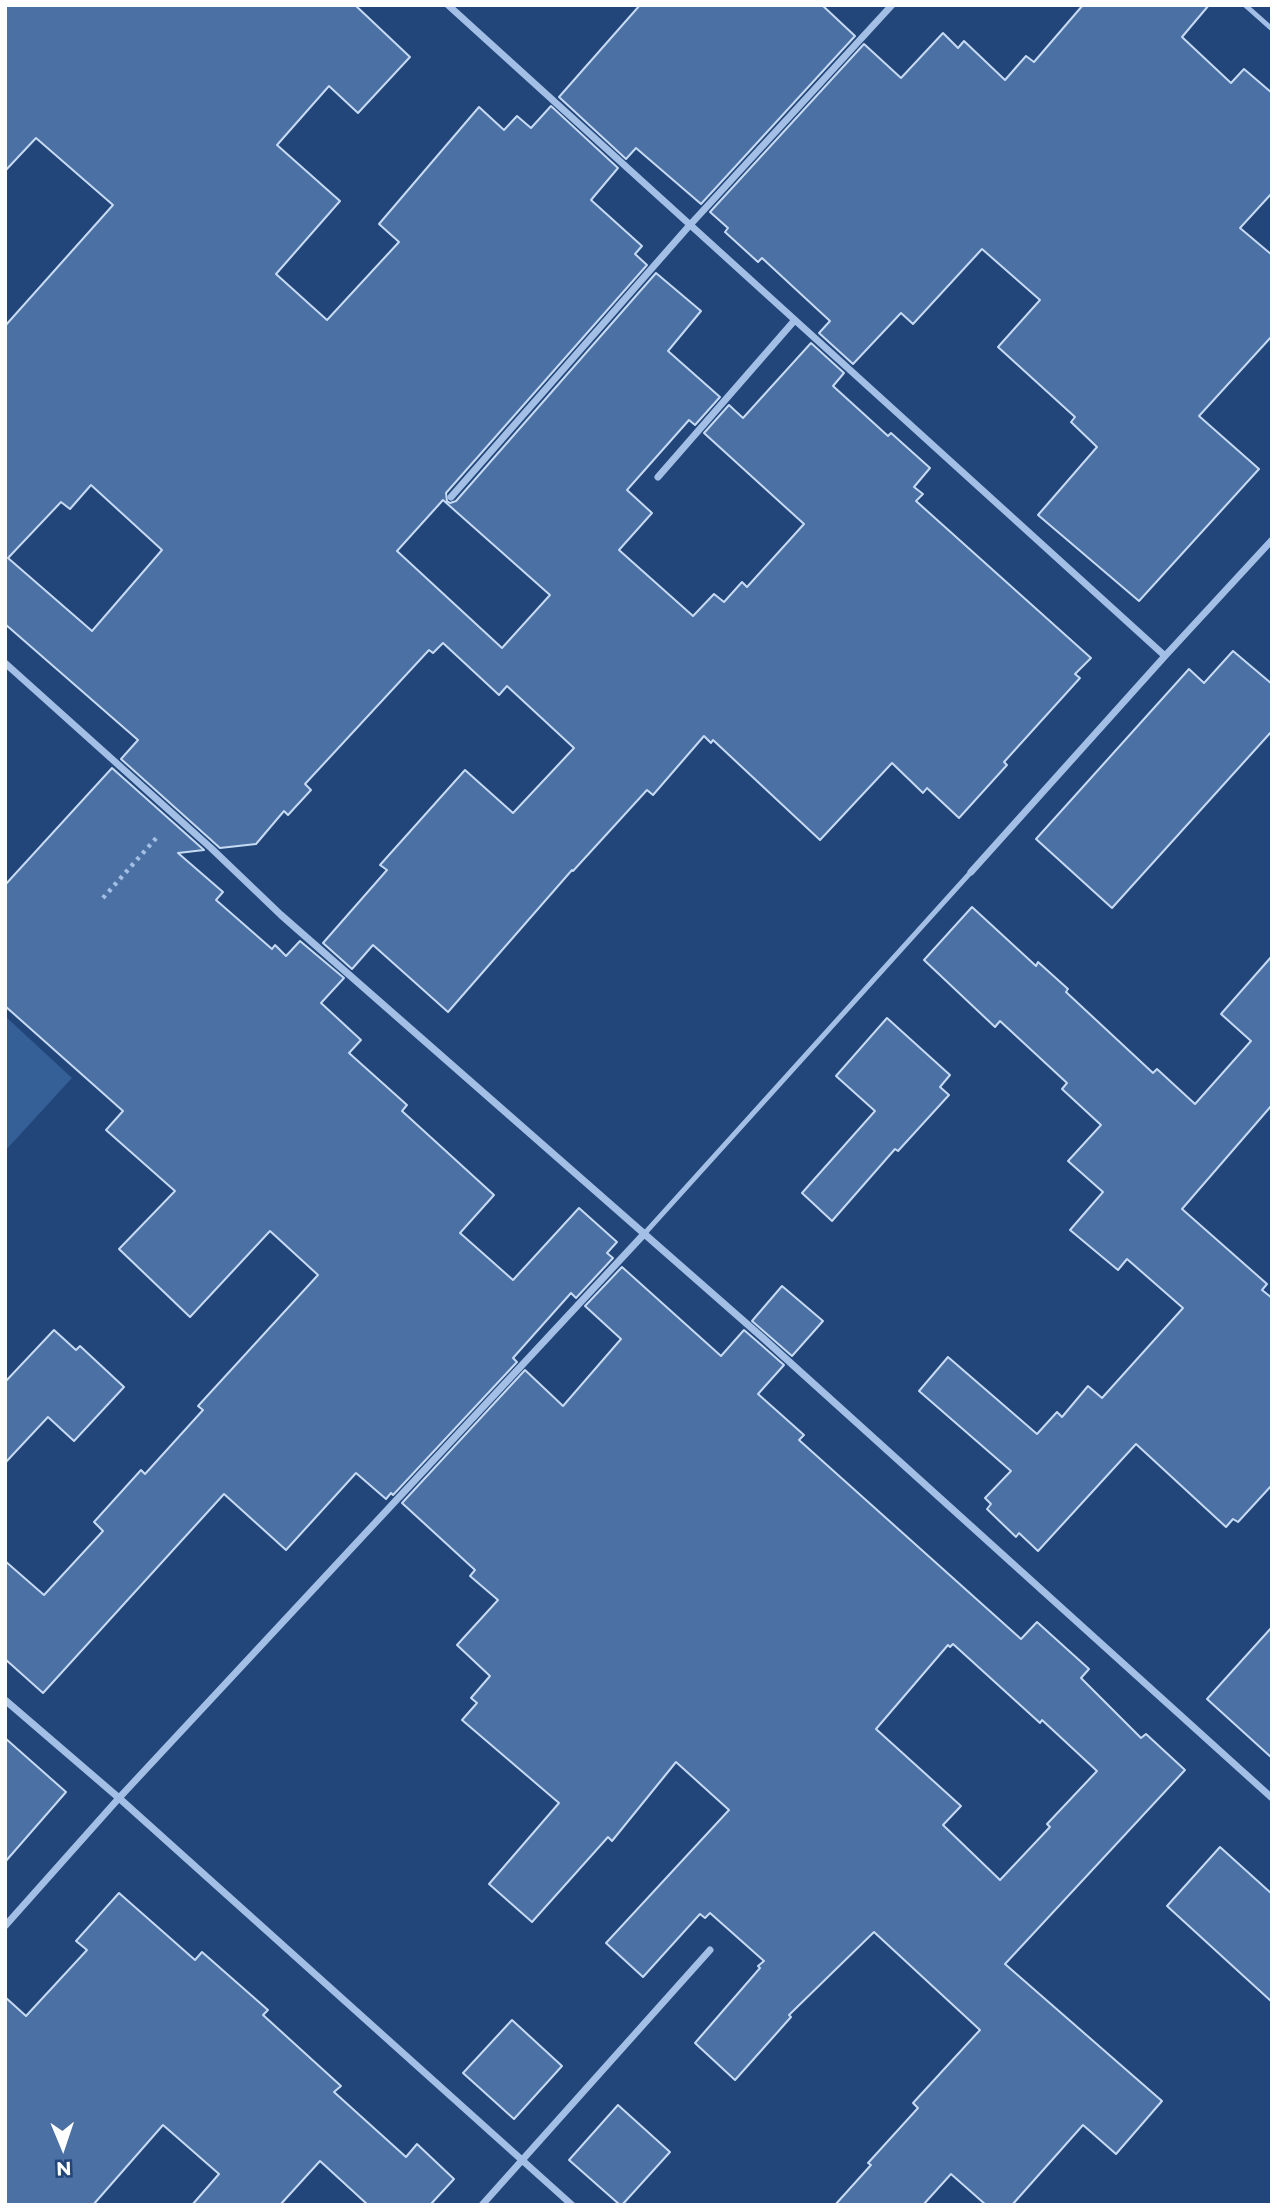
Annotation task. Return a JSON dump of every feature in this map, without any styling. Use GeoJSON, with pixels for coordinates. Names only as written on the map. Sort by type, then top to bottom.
{"type":"FeatureCollection","features":[{"type":"Feature","properties":{"kind":"street"},"geometry":{"type":"LineString","coordinates":[[448,5],[1165,656]]}},
{"type":"Feature","properties":{"kind":"street"},"geometry":{"type":"LineString","coordinates":[[451,497],[689,226],[892,5]]}},
{"type":"Feature","properties":{"kind":"street"},"geometry":{"type":"LineString","coordinates":[[658,477],[794,321]]}},
{"type":"Feature","properties":{"kind":"street"},"geometry":{"type":"LineString","coordinates":[[971,872],[1271,542]]}},
{"type":"Feature","properties":{"kind":"street"},"geometry":{"type":"LineString","coordinates":[[5,663],[211,848],[281,915],[645,1233],[1272,1798]]}},
{"type":"Feature","properties":{"kind":"street"},"geometry":{"type":"LineString","coordinates":[[5,1926],[119,1798],[645,1233]]}},
{"type":"Feature","properties":{"kind":"street"},"geometry":{"type":"LineString","coordinates":[[5,1700],[119,1798],[572,2205]]}},
{"type":"Feature","properties":{"kind":"street"},"geometry":{"type":"LineString","coordinates":[[482,2205],[710,1950]]}},
{"type":"Feature","properties":{"kind":"lane"},"geometry":{"type":"LineString","coordinates":[[1245,5],[1272,29]]}},
{"type":"Feature","properties":{"kind":"lane"},"geometry":{"type":"LineString","coordinates":[[645,1233],[971,872]]}},
{"type":"Feature","properties":{"kind":"path"},"geometry":{"type":"LineString","coordinates":[[103,898],[175,817]]}},
{"type":"Feature","properties":{"kind":"shaded area"},"geometry":{"type":"Polygon","coordinates":[[[5,1016],[72,1078],[5,1151],[5,1016]]]}},
{"type":"Feature","properties":{"kind":"building"},"geometry":{"type":"Polygon","coordinates":[[[5,5],[355,5],[410,57],[358,113],[329,86],[277,145],[340,201],[276,274],[327,320],[399,242],[379,224],[479,107],[504,130],[517,116],[531,128],[551,106],[618,168],[591,200],[642,246],[635,254],[647,265],[446,493],[447,501],[456,501],[656,273],[701,311],[668,351],[720,397],[695,425],[689,420],[627,490],[652,513],[619,550],[693,616],[714,594],[724,602],[742,582],[747,587],[804,524],[704,433],[729,405],[743,418],[811,343],[844,373],[833,386],[888,436],[891,433],[930,468],[914,487],[923,494],[916,501],[1091,658],[1075,674],[1080,678],[1004,762],[1007,765],[959,818],[927,788],[923,793],[892,763],[820,840],[713,740],[711,743],[704,736],[653,795],[647,790],[572,870],[448,1012],[373,945],[352,969],[323,943],[387,870],[380,865],[465,770],[513,813],[574,748],[507,686],[499,695],[443,643],[433,653],[429,650],[305,784],[311,790],[288,815],[284,811],[256,844],[220,848],[121,759],[138,740],[5,624],[5,326],[113,205],[36,138],[5,171],[5,5]],[[91,485],[70,509],[61,502],[8,558],[92,631],[162,550],[91,485]],[[443,500],[397,551],[502,648],[550,595],[443,500]]]}},
{"type":"Feature","properties":{"kind":"building"},"geometry":{"type":"Polygon","coordinates":[[[640,5],[822,5],[855,36],[701,204],[636,148],[626,159],[559,97],[640,5]]]}},
{"type":"Feature","properties":{"kind":"building"},"geometry":{"type":"Polygon","coordinates":[[[1083,5],[1209,5],[1182,37],[1231,83],[1244,69],[1272,93],[1272,193],[1240,228],[1272,255],[1272,336],[1199,416],[1259,469],[1139,601],[1038,515],[1097,447],[1071,422],[1075,417],[998,347],[1040,300],[982,249],[913,324],[901,313],[853,364],[819,333],[830,321],[762,258],[758,262],[725,232],[728,228],[710,212],[864,44],[901,78],[943,33],[958,48],[964,41],[1005,80],[1026,56],[1034,62],[1083,5]]]}},
{"type":"Feature","properties":{"kind":"building"},"geometry":{"type":"Polygon","coordinates":[[[1233,651],[1272,684],[1272,731],[1112,908],[1036,839],[1189,669],[1204,683],[1233,651]]]}},
{"type":"Feature","properties":{"kind":"building"},"geometry":{"type":"Polygon","coordinates":[[[112,768],[204,850],[178,853],[223,892],[216,900],[272,949],[275,945],[286,956],[300,941],[344,978],[321,1003],[361,1040],[349,1053],[407,1105],[402,1111],[494,1195],[460,1233],[513,1280],[579,1208],[617,1242],[607,1253],[613,1258],[576,1298],[571,1293],[513,1358],[517,1362],[393,1495],[391,1493],[386,1499],[356,1473],[286,1550],[224,1494],[43,1693],[5,1659],[5,1561],[44,1595],[103,1531],[94,1522],[141,1470],[145,1474],[203,1410],[198,1406],[318,1275],[270,1231],[190,1317],[119,1249],[175,1191],[106,1130],[123,1111],[5,1006],[5,885],[112,768]]]}},
{"type":"Feature","properties":{"kind":"building"},"geometry":{"type":"Polygon","coordinates":[[[972,907],[1036,966],[1038,962],[1068,989],[1066,992],[1153,1073],[1157,1069],[1195,1104],[1251,1041],[1221,1014],[1272,956],[1272,1105],[1182,1209],[1267,1284],[1262,1290],[1272,1298],[1272,1485],[1238,1522],[1233,1519],[1226,1527],[1136,1444],[1038,1551],[1019,1533],[1016,1537],[987,1509],[991,1504],[985,1498],[1011,1471],[919,1391],[948,1357],[1037,1434],[1057,1412],[1062,1417],[1088,1386],[1102,1398],[1183,1308],[1127,1259],[1118,1270],[1070,1230],[1103,1192],[1068,1161],[1101,1125],[1062,1089],[1067,1083],[1000,1021],[995,1027],[924,960],[972,907]]]}},
{"type":"Feature","properties":{"kind":"building"},"geometry":{"type":"Polygon","coordinates":[[[887,1018],[950,1075],[940,1087],[949,1095],[898,1151],[895,1149],[832,1221],[802,1193],[875,1111],[836,1076],[887,1018]]]}},
{"type":"Feature","properties":{"kind":"building"},"geometry":{"type":"Polygon","coordinates":[[[622,1267],[721,1356],[744,1330],[784,1365],[758,1394],[804,1435],[799,1440],[1021,1639],[1037,1622],[1089,1669],[1081,1678],[1141,1738],[1146,1734],[1185,1770],[1005,1964],[1162,2101],[1116,2154],[1083,2125],[1012,2205],[986,2205],[951,2174],[923,2205],[835,2205],[871,2165],[868,2163],[918,2108],[913,2103],[980,2030],[874,1932],[789,2015],[791,2017],[735,2080],[695,2043],[764,1961],[710,1913],[705,1918],[700,1914],[643,1977],[606,1943],[729,1810],[676,1762],[612,1841],[608,1837],[532,1922],[489,1884],[559,1803],[462,1720],[477,1703],[471,1698],[490,1676],[457,1645],[498,1600],[470,1576],[475,1570],[402,1503],[525,1370],[563,1406],[621,1339],[585,1306],[622,1267]],[[953,1644],[950,1647],[948,1645],[876,1729],[961,1806],[943,1825],[1000,1880],[1050,1827],[1047,1824],[1097,1771],[1042,1720],[1040,1723],[953,1644]]]}},
{"type":"Feature","properties":{"kind":"building"},"geometry":{"type":"Polygon","coordinates":[[[782,1286],[823,1321],[792,1356],[752,1321],[782,1286]]]}},
{"type":"Feature","properties":{"kind":"building"},"geometry":{"type":"Polygon","coordinates":[[[54,1330],[76,1350],[80,1346],[124,1387],[74,1441],[48,1417],[5,1463],[5,1382],[54,1330]]]}},
{"type":"Feature","properties":{"kind":"building"},"geometry":{"type":"Polygon","coordinates":[[[1272,1627],[1272,1758],[1207,1699],[1272,1627]]]}},
{"type":"Feature","properties":{"kind":"building"},"geometry":{"type":"Polygon","coordinates":[[[5,1738],[66,1792],[5,1862],[5,1738]]]}},
{"type":"Feature","properties":{"kind":"building"},"geometry":{"type":"Polygon","coordinates":[[[1220,1847],[1272,1894],[1272,2002],[1167,1906],[1220,1847]]]}},
{"type":"Feature","properties":{"kind":"building"},"geometry":{"type":"Polygon","coordinates":[[[119,1893],[195,1960],[202,1952],[268,2010],[263,2015],[341,2086],[334,2092],[406,2157],[417,2144],[454,2179],[430,2205],[368,2205],[320,2161],[280,2205],[192,2205],[219,2174],[163,2125],[93,2205],[5,2205],[5,1997],[26,2016],[87,1950],[76,1941],[119,1893]]]}},
{"type":"Feature","properties":{"kind":"building"},"geometry":{"type":"Polygon","coordinates":[[[512,2020],[562,2066],[514,2119],[463,2073],[512,2020]]]}},
{"type":"Feature","properties":{"kind":"building"},"geometry":{"type":"Polygon","coordinates":[[[618,2105],[670,2152],[622,2205],[569,2160],[618,2105]]]}}]}
